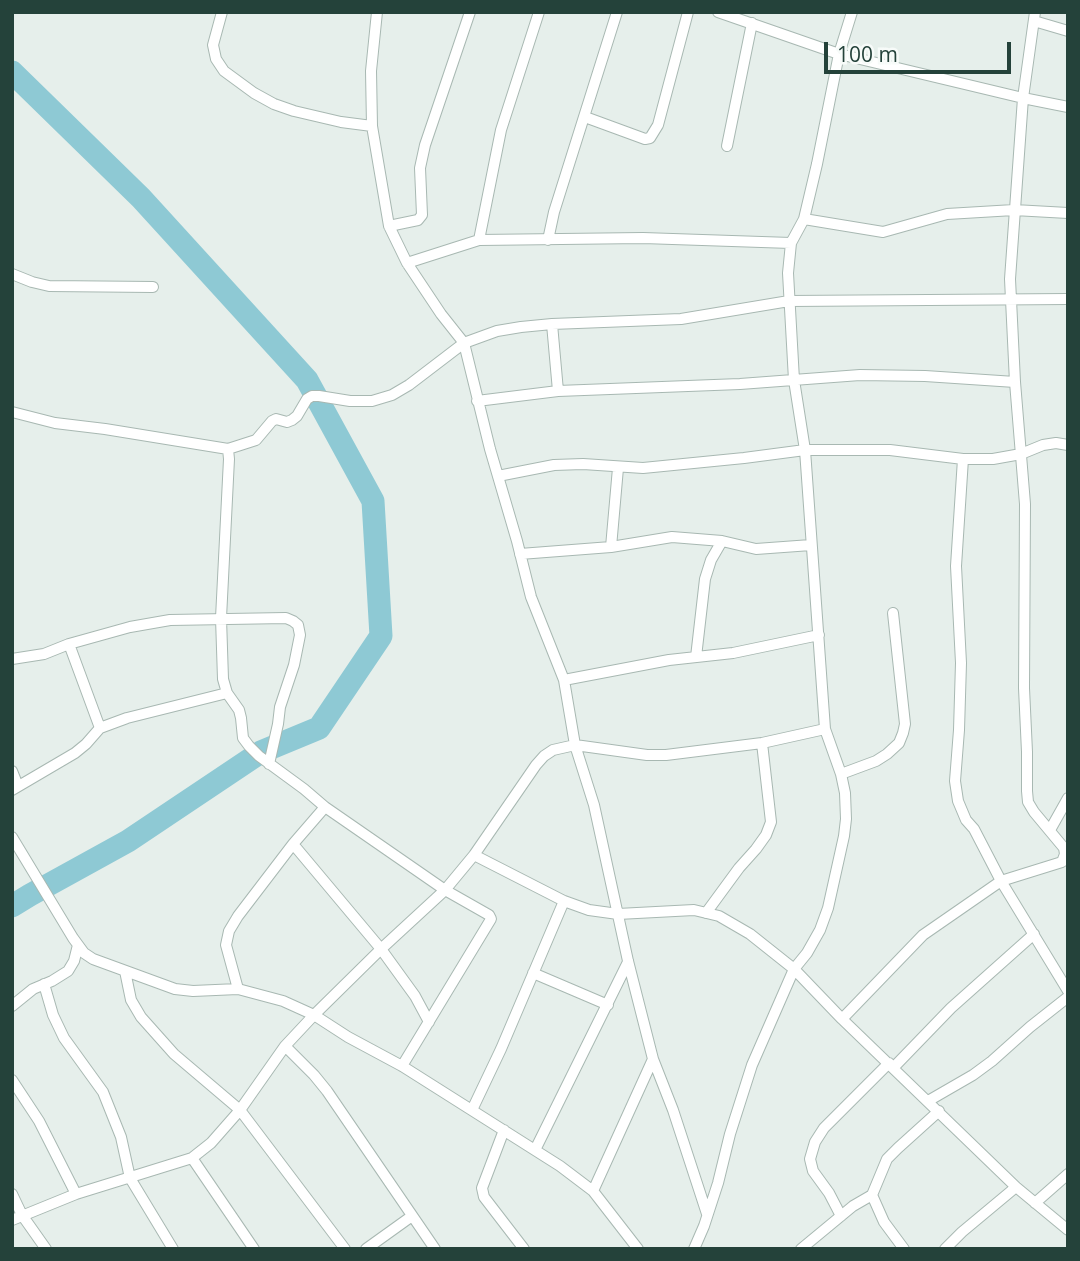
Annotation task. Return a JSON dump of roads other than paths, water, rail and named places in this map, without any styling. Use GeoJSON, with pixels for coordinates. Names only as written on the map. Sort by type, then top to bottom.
{"type":"FeatureCollection","features":[{"type":"Feature","properties":{"kind":"street"},"geometry":{"type":"LineString","coordinates":[[222,12],[213,45],[216,59],[224,71],[274,104],[341,122],[372,125]]}},
{"type":"Feature","properties":{"kind":"street"},"geometry":{"type":"LineString","coordinates":[[377,12],[371,71],[372,125],[389,226],[407,263],[464,343],[477,401],[531,597],[564,680],[575,745],[594,805],[628,961],[653,1059],[708,1215]]}},
{"type":"Feature","properties":{"kind":"street"},"geometry":{"type":"LineString","coordinates":[[389,226],[418,220],[422,215],[421,168],[425,145],[470,12]]}},
{"type":"Feature","properties":{"kind":"street"},"geometry":{"type":"LineString","coordinates":[[479,240],[501,130],[538,12]]}},
{"type":"Feature","properties":{"kind":"street"},"geometry":{"type":"LineString","coordinates":[[548,240],[554,212],[617,12]]}},
{"type":"Feature","properties":{"kind":"street"},"geometry":{"type":"LineString","coordinates":[[585,117],[645,139],[650,138],[657,125],[688,12]]}},
{"type":"Feature","properties":{"kind":"street"},"geometry":{"type":"LineString","coordinates":[[694,1249],[708,1215],[752,1065],[794,969],[820,930],[828,908],[844,836],[845,793],[825,729],[805,450],[794,380],[788,273],[791,243],[804,219],[839,54],[852,12]]}},
{"type":"Feature","properties":{"kind":"street"},"geometry":{"type":"LineString","coordinates":[[722,13],[839,54],[1068,107]]}},
{"type":"Feature","properties":{"kind":"street"},"geometry":{"type":"LineString","coordinates":[[842,1019],[923,935],[1001,881],[1062,862],[1065,854],[1064,848],[1028,802],[1024,688],[1025,504],[1014,382],[1010,279],[1023,98],[1035,16],[1068,31]]}},
{"type":"Feature","properties":{"kind":"street"},"geometry":{"type":"LineString","coordinates":[[727,146],[752,23]]}},
{"type":"Feature","properties":{"kind":"street"},"geometry":{"type":"LineString","coordinates":[[804,219],[883,232],[947,214],[1014,210],[1068,213]]}},
{"type":"Feature","properties":{"kind":"street"},"geometry":{"type":"LineString","coordinates":[[407,263],[479,240],[643,238],[791,243]]}},
{"type":"Feature","properties":{"kind":"street"},"geometry":{"type":"LineString","coordinates":[[12,274],[49,286],[152,287]]}},
{"type":"Feature","properties":{"kind":"street"},"geometry":{"type":"LineString","coordinates":[[12,412],[55,423],[228,449],[256,440],[276,419],[287,422],[292,420],[312,396],[372,401],[392,395],[464,343],[497,331],[552,324],[681,319],[789,301],[1068,299]]}},
{"type":"Feature","properties":{"kind":"street"},"geometry":{"type":"LineString","coordinates":[[552,324],[558,391]]}},
{"type":"Feature","properties":{"kind":"street"},"geometry":{"type":"LineString","coordinates":[[477,401],[558,391],[860,375],[1014,382]]}},
{"type":"Feature","properties":{"kind":"street"},"geometry":{"type":"LineString","coordinates":[[498,476],[554,465],[643,468],[805,450],[890,450],[963,459],[993,459],[1021,454],[1043,445],[1068,445]]}},
{"type":"Feature","properties":{"kind":"street"},"geometry":{"type":"LineString","coordinates":[[228,449],[221,618],[223,679],[227,693],[239,710],[243,737],[249,746],[270,764],[325,807],[445,890],[489,915],[491,919],[402,1066]]}},
{"type":"Feature","properties":{"kind":"street"},"geometry":{"type":"LineString","coordinates":[[963,459],[956,566],[961,663],[960,730],[955,781],[958,801],[1001,881],[1068,991]]}},
{"type":"Feature","properties":{"kind":"street"},"geometry":{"type":"LineString","coordinates":[[611,547],[618,467]]}},
{"type":"Feature","properties":{"kind":"street"},"geometry":{"type":"LineString","coordinates":[[520,554],[611,547],[672,537],[722,541],[756,549],[811,545]]}},
{"type":"Feature","properties":{"kind":"street"},"geometry":{"type":"LineString","coordinates":[[696,657],[705,579],[711,560],[722,541]]}},
{"type":"Feature","properties":{"kind":"street"},"geometry":{"type":"LineString","coordinates":[[841,774],[887,754],[899,743],[903,733],[905,724],[893,613]]}},
{"type":"Feature","properties":{"kind":"street"},"geometry":{"type":"LineString","coordinates":[[12,659],[44,654],[130,626],[170,620],[286,618],[298,625],[300,635],[294,665],[280,707],[270,764]]}},
{"type":"Feature","properties":{"kind":"street"},"geometry":{"type":"LineString","coordinates":[[564,680],[669,660],[733,653],[819,635]]}},
{"type":"Feature","properties":{"kind":"street"},"geometry":{"type":"LineString","coordinates":[[69,644],[100,728]]}},
{"type":"Feature","properties":{"kind":"street"},"geometry":{"type":"LineString","coordinates":[[12,771],[15,788],[75,753],[100,728],[127,718],[227,693]]}},
{"type":"Feature","properties":{"kind":"street"},"geometry":{"type":"LineString","coordinates":[[17,1218],[76,1194],[192,1158],[211,1143],[240,1110],[285,1046],[381,949],[445,890],[474,855],[536,765],[553,750],[575,745],[657,755],[762,743],[825,729]]}},
{"type":"Feature","properties":{"kind":"street"},"geometry":{"type":"LineString","coordinates":[[706,913],[766,835],[771,822],[762,743]]}},
{"type":"Feature","properties":{"kind":"street"},"geometry":{"type":"LineString","coordinates":[[1050,830],[1068,799]]}},
{"type":"Feature","properties":{"kind":"street"},"geometry":{"type":"LineString","coordinates":[[238,989],[226,945],[229,930],[293,844],[325,807]]}},
{"type":"Feature","properties":{"kind":"street"},"geometry":{"type":"LineString","coordinates":[[12,837],[78,945],[93,959],[175,989],[238,989],[283,1001],[314,1015],[504,1130],[593,1191],[638,1249]]}},
{"type":"Feature","properties":{"kind":"street"},"geometry":{"type":"LineString","coordinates":[[293,844],[381,949],[415,996],[429,1022]]}},
{"type":"Feature","properties":{"kind":"street"},"geometry":{"type":"LineString","coordinates":[[474,855],[564,901],[589,910],[618,914],[694,910],[719,916],[750,934],[794,969],[1016,1187],[1068,1230]]}},
{"type":"Feature","properties":{"kind":"street"},"geometry":{"type":"LineString","coordinates":[[472,1110],[564,901]]}},
{"type":"Feature","properties":{"kind":"street"},"geometry":{"type":"LineString","coordinates":[[841,1216],[813,1171],[810,1158],[815,1142],[824,1128],[1034,934]]}},
{"type":"Feature","properties":{"kind":"street"},"geometry":{"type":"LineString","coordinates":[[12,1006],[33,989],[68,971],[78,945]]}},
{"type":"Feature","properties":{"kind":"street"},"geometry":{"type":"LineString","coordinates":[[535,1150],[628,961]]}},
{"type":"Feature","properties":{"kind":"street"},"geometry":{"type":"LineString","coordinates":[[125,971],[131,1000],[141,1017],[174,1054],[240,1110],[345,1249]]}},
{"type":"Feature","properties":{"kind":"street"},"geometry":{"type":"LineString","coordinates":[[533,973],[608,1005]]}},
{"type":"Feature","properties":{"kind":"street"},"geometry":{"type":"LineString","coordinates":[[44,984],[52,1015],[64,1038],[103,1092],[121,1137],[130,1178],[173,1249]]}},
{"type":"Feature","properties":{"kind":"street"},"geometry":{"type":"LineString","coordinates":[[928,1101],[992,1062],[1068,997]]}},
{"type":"Feature","properties":{"kind":"street"},"geometry":{"type":"LineString","coordinates":[[285,1046],[327,1091],[435,1249]]}},
{"type":"Feature","properties":{"kind":"street"},"geometry":{"type":"LineString","coordinates":[[593,1191],[653,1059]]}},
{"type":"Feature","properties":{"kind":"street"},"geometry":{"type":"LineString","coordinates":[[12,1080],[39,1121],[76,1194]]}},
{"type":"Feature","properties":{"kind":"street"},"geometry":{"type":"LineString","coordinates":[[801,1249],[853,1206],[872,1195],[887,1159],[939,1111]]}},
{"type":"Feature","properties":{"kind":"street"},"geometry":{"type":"LineString","coordinates":[[504,1130],[482,1188],[484,1197],[524,1249]]}},
{"type":"Feature","properties":{"kind":"street"},"geometry":{"type":"LineString","coordinates":[[192,1158],[254,1249]]}},
{"type":"Feature","properties":{"kind":"street"},"geometry":{"type":"LineString","coordinates":[[1035,1203],[1068,1174]]}},
{"type":"Feature","properties":{"kind":"street"},"geometry":{"type":"LineString","coordinates":[[945,1249],[1016,1187]]}},
{"type":"Feature","properties":{"kind":"street"},"geometry":{"type":"LineString","coordinates":[[12,1194],[17,1218],[46,1249]]}},
{"type":"Feature","properties":{"kind":"street"},"geometry":{"type":"LineString","coordinates":[[872,1195],[884,1222],[904,1249]]}},
{"type":"Feature","properties":{"kind":"street"},"geometry":{"type":"LineString","coordinates":[[366,1249],[412,1216]]}},
{"type":"Feature","properties":{"kind":"waterway"},"geometry":{"type":"LineString","coordinates":[[12,72],[141,198],[307,380],[373,501],[381,636],[319,728],[261,752],[128,841],[12,906]]}}]}
